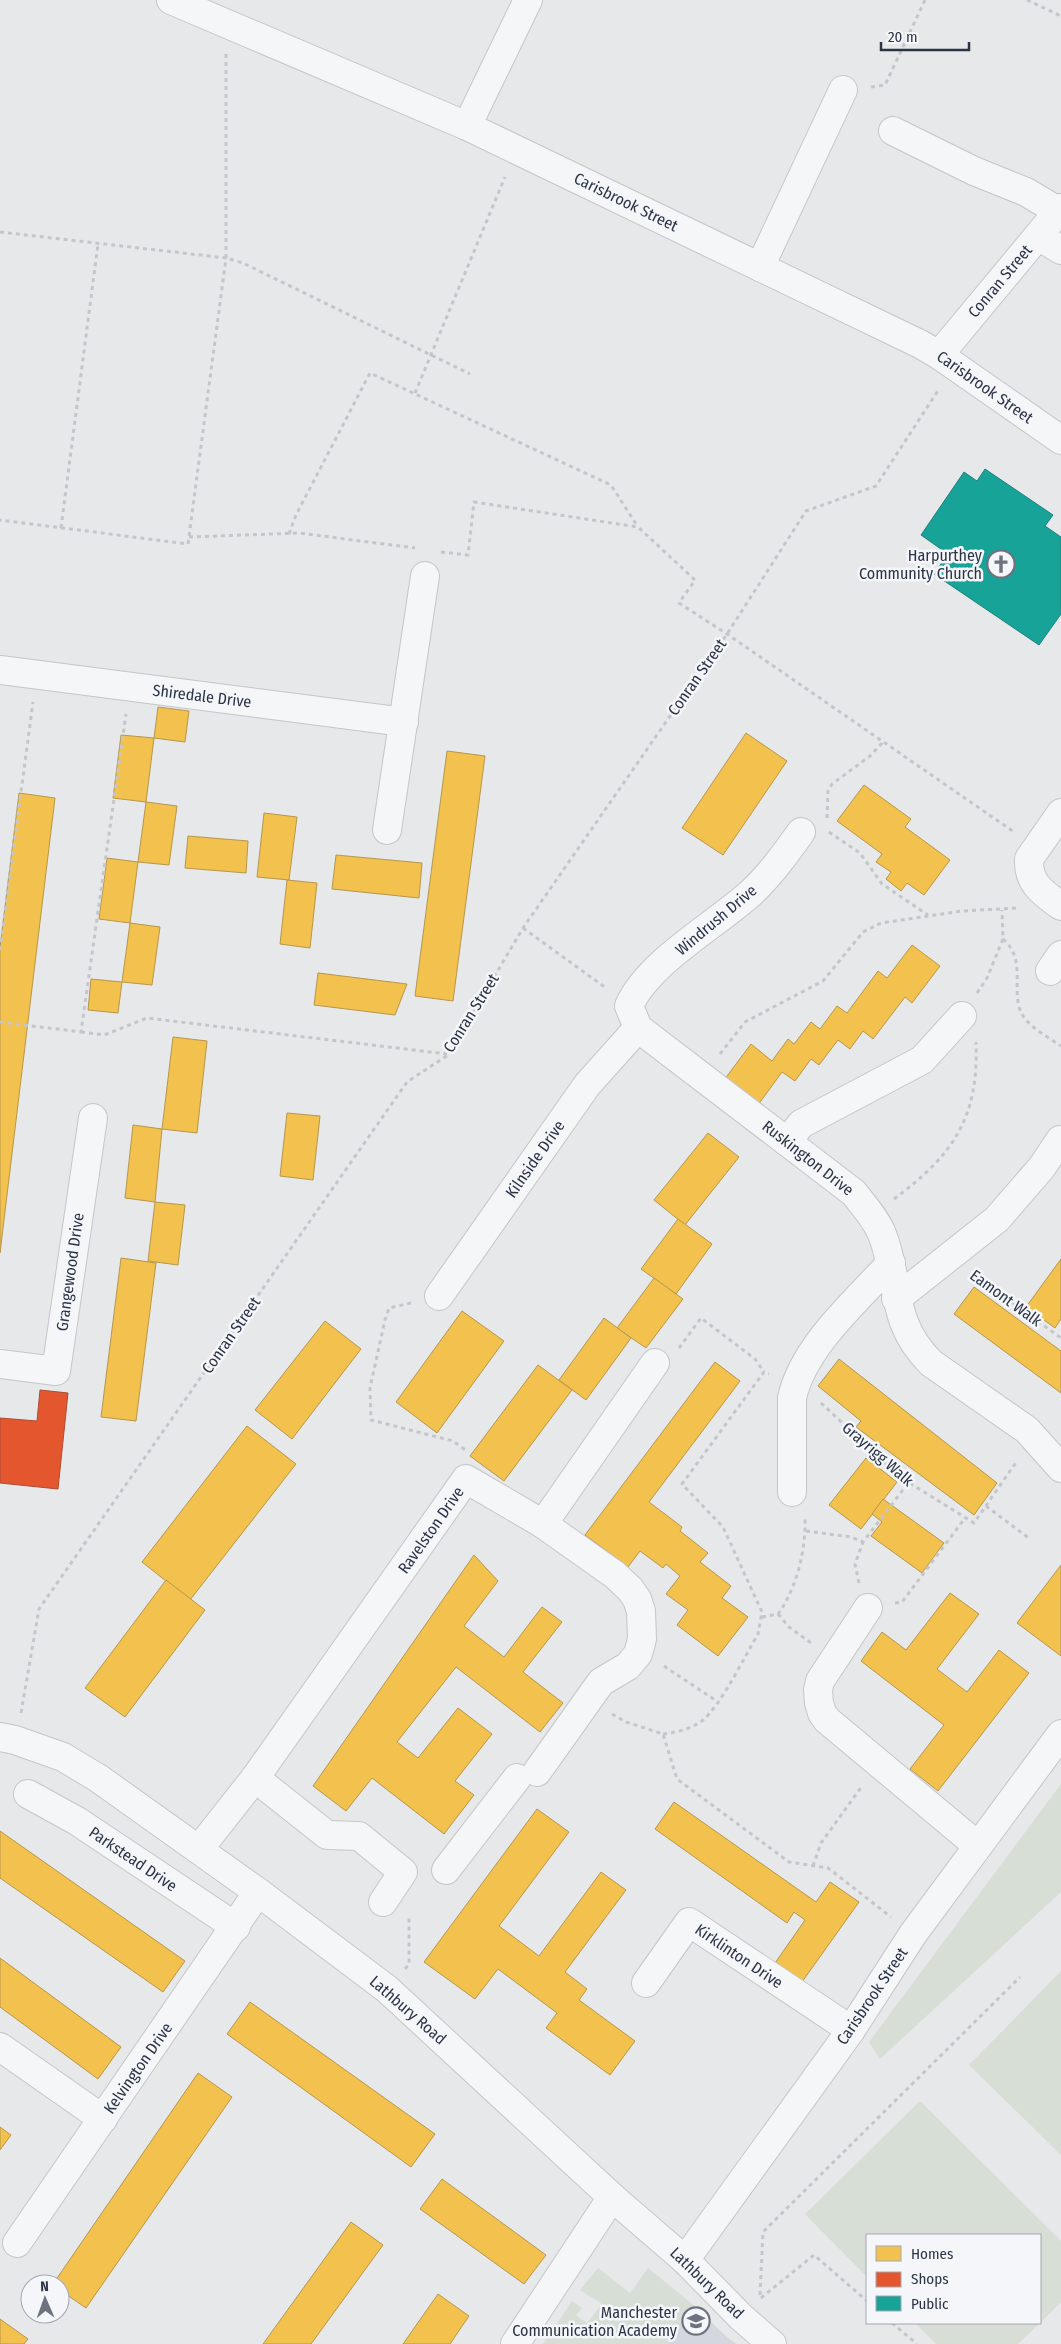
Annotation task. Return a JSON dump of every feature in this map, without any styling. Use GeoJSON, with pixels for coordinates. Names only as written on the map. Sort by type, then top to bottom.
{"type":"FeatureCollection","features":[{"type":"Feature","properties":{"kind":"street","name":"Carisbrook Street"},"geometry":{"type":"LineString","coordinates":[[171,0],[467,126],[939,355],[1061,440]]}},
{"type":"Feature","properties":{"kind":"street"},"geometry":{"type":"LineString","coordinates":[[467,126],[528,0]]}},
{"type":"Feature","properties":{"kind":"street"},"geometry":{"type":"LineString","coordinates":[[760,267],[843,90]]}},
{"type":"Feature","properties":{"kind":"street"},"geometry":{"type":"LineString","coordinates":[[893,131],[974,171],[1026,192],[1059,209]]}},
{"type":"Feature","properties":{"kind":"street","name":"Conran Street"},"geometry":{"type":"LineString","coordinates":[[939,355],[1059,209]]}},
{"type":"Feature","properties":{"kind":"street"},"geometry":{"type":"LineString","coordinates":[[1038,236],[1061,250]]}},
{"type":"Feature","properties":{"kind":"street"},"geometry":{"type":"LineString","coordinates":[[387,830],[425,576]]}},
{"type":"Feature","properties":{"kind":"street","name":"Shiredale Drive"},"geometry":{"type":"LineString","coordinates":[[0,670],[404,722]]}},
{"type":"Feature","properties":{"kind":"street"},"geometry":{"type":"LineString","coordinates":[[1055,902],[1035,887],[1029,873],[1029,859],[1061,813]]}},
{"type":"Feature","properties":{"kind":"street","name":"Windrush Drive"},"geometry":{"type":"LineString","coordinates":[[634,1010],[655,971],[752,891],[778,863],[814,831]]}},
{"type":"Feature","properties":{"kind":"street","name":"Ruskington Drive"},"geometry":{"type":"LineString","coordinates":[[634,1010],[702,1077],[854,1193],[872,1216],[882,1233],[891,1263],[896,1299],[908,1335],[918,1351],[930,1363],[1027,1430],[1061,1468]]}},
{"type":"Feature","properties":{"kind":"street","name":"Kilnside Drive"},"geometry":{"type":"LineString","coordinates":[[439,1296],[587,1085],[634,1010]]}},
{"type":"Feature","properties":{"kind":"street"},"geometry":{"type":"LineString","coordinates":[[787,1142],[801,1124],[922,1060],[964,1012]]}},
{"type":"Feature","properties":{"kind":"street","name":"Grangewood Drive"},"geometry":{"type":"LineString","coordinates":[[0,1364],[56,1371],[93,1118]]}},
{"type":"Feature","properties":{"kind":"street"},"geometry":{"type":"LineString","coordinates":[[896,1299],[997,1219],[1042,1167],[1060,1140]]}},
{"type":"Feature","properties":{"kind":"street"},"geometry":{"type":"LineString","coordinates":[[784,1475],[792,1398],[798,1380],[809,1359],[831,1328],[891,1263]]}},
{"type":"Feature","properties":{"kind":"street"},"geometry":{"type":"LineString","coordinates":[[542,1524],[655,1362]]}},
{"type":"Feature","properties":{"kind":"street","name":"Ravelston Drive"},"geometry":{"type":"LineString","coordinates":[[199,1849],[255,1778],[466,1479],[542,1524],[615,1576],[630,1589],[637,1599],[640,1611],[642,1639],[639,1649]]}},
{"type":"Feature","properties":{"kind":"street"},"geometry":{"type":"LineString","coordinates":[[868,1608],[820,1681],[818,1690],[822,1714],[878,1764],[978,1846]]}},
{"type":"Feature","properties":{"kind":"street"},"geometry":{"type":"LineString","coordinates":[[446,1870],[540,1770],[602,1682],[628,1666],[639,1649]]}},
{"type":"Feature","properties":{"kind":"street","name":"Carisbrook Street"},"geometry":{"type":"LineString","coordinates":[[685,2260],[851,2030],[913,1934],[1061,1734]]}},
{"type":"Feature","properties":{"kind":"street","name":"Lathbury Road"},"geometry":{"type":"LineString","coordinates":[[0,1737],[15,1740],[63,1758],[98,1778],[258,1892],[387,1989],[612,2197],[685,2260],[741,2317],[772,2344]]}},
{"type":"Feature","properties":{"kind":"street"},"geometry":{"type":"LineString","coordinates":[[255,1778],[327,1835],[359,1836],[403,1872],[383,1902]]}},
{"type":"Feature","properties":{"kind":"street","name":"Parkstead Drive"},"geometry":{"type":"LineString","coordinates":[[28,1794],[77,1821],[236,1927]]}},
{"type":"Feature","properties":{"kind":"street","name":"Kelvington Drive"},"geometry":{"type":"LineString","coordinates":[[16,2244],[236,1927],[258,1892]]}},
{"type":"Feature","properties":{"kind":"street","name":"Kirklinton Drive"},"geometry":{"type":"LineString","coordinates":[[646,1983],[690,1922],[851,2030]]}},
{"type":"Feature","properties":{"kind":"street"},"geometry":{"type":"LineString","coordinates":[[0,2047],[103,2119]]}},
{"type":"Feature","properties":{"kind":"street"},"geometry":{"type":"LineString","coordinates":[[515,2344],[612,2197]]}},
{"type":"Feature","properties":{"kind":"path"},"geometry":{"type":"LineString","coordinates":[[843,90],[885,85],[925,0]]}},
{"type":"Feature","properties":{"kind":"path"},"geometry":{"type":"LineString","coordinates":[[1027,0],[1061,16]]}},
{"type":"Feature","properties":{"kind":"path"},"geometry":{"type":"LineString","coordinates":[[0,520],[188,544],[226,258],[226,23]]}},
{"type":"Feature","properties":{"kind":"path"},"geometry":{"type":"LineString","coordinates":[[415,393],[517,150]]}},
{"type":"Feature","properties":{"kind":"path"},"geometry":{"type":"LineString","coordinates":[[0,232],[226,258],[243,262],[470,374]]}},
{"type":"Feature","properties":{"kind":"path"},"geometry":{"type":"LineString","coordinates":[[62,528],[98,244]]}},
{"type":"Feature","properties":{"kind":"path"},"geometry":{"type":"LineString","coordinates":[[290,534],[296,515],[370,373],[611,484],[638,528],[695,580],[679,604],[727,634],[1037,848]]}},
{"type":"Feature","properties":{"kind":"path","name":"Conran Street"},"geometry":{"type":"LineString","coordinates":[[28,1718],[20,1715],[39,1609],[407,1082],[448,1054],[523,928],[727,634],[806,511],[876,486],[940,387]]}},
{"type":"Feature","properties":{"kind":"path"},"geometry":{"type":"LineString","coordinates":[[439,552],[468,555],[474,502],[638,528]]}},
{"type":"Feature","properties":{"kind":"path"},"geometry":{"type":"LineString","coordinates":[[189,537],[290,534],[420,549]]}},
{"type":"Feature","properties":{"kind":"path"},"geometry":{"type":"LineString","coordinates":[[0,950],[37,675]]}},
{"type":"Feature","properties":{"kind":"path"},"geometry":{"type":"LineString","coordinates":[[80,1032],[130,686]]}},
{"type":"Feature","properties":{"kind":"path"},"geometry":{"type":"LineString","coordinates":[[883,742],[866,760],[832,784],[814,831],[860,852],[882,884],[928,916]]}},
{"type":"Feature","properties":{"kind":"path"},"geometry":{"type":"LineString","coordinates":[[702,1077],[745,1022],[823,981],[869,927],[882,923],[962,911],[1002,910],[1055,902]]}},
{"type":"Feature","properties":{"kind":"path"},"geometry":{"type":"LineString","coordinates":[[872,1216],[930,1170],[952,1144],[964,1122],[973,1093],[977,1056],[976,1041],[964,1012],[987,978],[1003,939],[1002,910]]}},
{"type":"Feature","properties":{"kind":"path"},"geometry":{"type":"LineString","coordinates":[[523,928],[634,1010]]}},
{"type":"Feature","properties":{"kind":"path"},"geometry":{"type":"LineString","coordinates":[[1003,939],[1010,945],[1017,967],[1020,1010],[1036,1028],[1061,1046]]}},
{"type":"Feature","properties":{"kind":"path"},"geometry":{"type":"LineString","coordinates":[[0,1022],[104,1035],[147,1018],[448,1054]]}},
{"type":"Feature","properties":{"kind":"path","name":"Eamont Walk"},"geometry":{"type":"LineString","coordinates":[[950,1258],[1061,1338]]}},
{"type":"Feature","properties":{"kind":"path"},"geometry":{"type":"LineString","coordinates":[[439,1296],[389,1308],[370,1388],[371,1420],[453,1441],[467,1450],[473,1464],[466,1479]]}},
{"type":"Feature","properties":{"kind":"path"},"geometry":{"type":"LineString","coordinates":[[655,1362],[674,1356],[701,1318],[755,1359],[764,1372],[798,1380]]}},
{"type":"Feature","properties":{"kind":"path"},"geometry":{"type":"LineString","coordinates":[[589,1699],[626,1722],[663,1734],[680,1732],[703,1720],[718,1702],[758,1634],[762,1612],[723,1527],[682,1484],[764,1372]]}},
{"type":"Feature","properties":{"kind":"path","name":"Grayrigg Walk"},"geometry":{"type":"LineString","coordinates":[[798,1380],[900,1477],[965,1518]]}},
{"type":"Feature","properties":{"kind":"path"},"geometry":{"type":"LineString","coordinates":[[908,1482],[863,1542],[855,1564],[856,1575],[868,1608],[902,1602],[965,1518],[974,1524],[1034,1437]]}},
{"type":"Feature","properties":{"kind":"path"},"geometry":{"type":"LineString","coordinates":[[762,1617],[778,1614],[785,1605],[797,1573],[806,1531],[805,1500],[784,1475]]}},
{"type":"Feature","properties":{"kind":"path"},"geometry":{"type":"LineString","coordinates":[[986,1506],[1030,1538]]}},
{"type":"Feature","properties":{"kind":"path"},"geometry":{"type":"LineString","coordinates":[[806,1531],[851,1536],[863,1542]]}},
{"type":"Feature","properties":{"kind":"path"},"geometry":{"type":"LineString","coordinates":[[778,1614],[789,1627],[834,1661]]}},
{"type":"Feature","properties":{"kind":"path"},"geometry":{"type":"LineString","coordinates":[[639,1649],[718,1702]]}},
{"type":"Feature","properties":{"kind":"path"},"geometry":{"type":"LineString","coordinates":[[663,1734],[677,1779],[789,1862],[828,1868],[913,1934]]}},
{"type":"Feature","properties":{"kind":"path"},"geometry":{"type":"LineString","coordinates":[[813,1866],[821,1843],[878,1764]]}},
{"type":"Feature","properties":{"kind":"path"},"geometry":{"type":"LineString","coordinates":[[387,1989],[409,1964],[411,1927],[403,1872]]}},
{"type":"Feature","properties":{"kind":"path"},"geometry":{"type":"LineString","coordinates":[[866,2300],[814,2255],[760,2298],[763,2232],[1020,1977]]}},
{"type":"Feature","properties":{"kind":"path"},"geometry":{"type":"LineString","coordinates":[[893,2324],[917,2344]]}},
{"type":"Feature","properties":{"kind":"shaded area"},"geometry":{"type":"Polygon","coordinates":[[[1061,1784],[1061,1892],[880,2059],[869,2042],[1061,1784]]]}},
{"type":"Feature","properties":{"kind":"shaded area"},"geometry":{"type":"Polygon","coordinates":[[[1061,1971],[1061,2155],[969,2065],[1061,1971]]]}},
{"type":"Feature","properties":{"kind":"shaded area"},"geometry":{"type":"Polygon","coordinates":[[[920,2101],[1061,2241],[1061,2302],[1041,2322],[1041,2234],[866,2234],[866,2276],[805,2214],[920,2101]]]}},
{"type":"Feature","properties":{"kind":"shaded area"},"geometry":{"type":"Polygon","coordinates":[[[598,2268],[630,2293],[648,2268],[692,2304],[668,2344],[543,2344],[572,2301],[582,2308],[576,2315],[587,2323],[602,2304],[580,2290],[598,2268]]]}},
{"type":"Feature","properties":{"kind":"shaded area","name":"Manchester Communication Academy"},"geometry":{"type":"Polygon","coordinates":[[[692,2304],[727,2337],[736,2344],[668,2344],[692,2304]]]}},
{"type":"Feature","properties":{"kind":"shaded area"},"geometry":{"type":"Polygon","coordinates":[[[916,2324],[1039,2324],[1018,2344],[936,2344],[916,2324]]]}},
{"type":"Feature","properties":{"kind":"building: Homes"},"geometry":{"type":"Polygon","coordinates":[[[158,707],[189,711],[185,742],[154,738],[158,707]]]}},
{"type":"Feature","properties":{"kind":"building: Homes"},"geometry":{"type":"Polygon","coordinates":[[[746,733],[787,761],[723,855],[682,828],[746,733]]]}},
{"type":"Feature","properties":{"kind":"building: Homes"},"geometry":{"type":"Polygon","coordinates":[[[121,735],[154,738],[146,802],[113,798],[121,735]]]}},
{"type":"Feature","properties":{"kind":"building: Homes"},"geometry":{"type":"Polygon","coordinates":[[[447,751],[485,756],[453,1001],[415,996],[447,751]]]}},
{"type":"Feature","properties":{"kind":"building: Homes"},"geometry":{"type":"Polygon","coordinates":[[[864,785],[911,819],[905,827],[950,860],[924,895],[907,883],[901,891],[886,879],[891,872],[876,862],[882,854],[837,821],[864,785]]]}},
{"type":"Feature","properties":{"kind":"building: Homes"},"geometry":{"type":"Polygon","coordinates":[[[19,793],[55,798],[0,1253],[0,947],[19,793]]]}},
{"type":"Feature","properties":{"kind":"building: Homes"},"geometry":{"type":"Polygon","coordinates":[[[146,802],[177,806],[169,865],[138,862],[146,802]]]}},
{"type":"Feature","properties":{"kind":"building: Homes"},"geometry":{"type":"Polygon","coordinates":[[[264,813],[297,817],[289,880],[257,877],[264,813]]]}},
{"type":"Feature","properties":{"kind":"building: Homes"},"geometry":{"type":"Polygon","coordinates":[[[188,836],[248,841],[246,873],[185,868],[188,836]]]}},
{"type":"Feature","properties":{"kind":"building: Homes"},"geometry":{"type":"Polygon","coordinates":[[[336,855],[422,863],[419,898],[332,889],[336,855]]]}},
{"type":"Feature","properties":{"kind":"building: Homes"},"geometry":{"type":"Polygon","coordinates":[[[107,858],[138,862],[130,923],[99,919],[107,858]]]}},
{"type":"Feature","properties":{"kind":"building: Homes"},"geometry":{"type":"Polygon","coordinates":[[[287,880],[317,883],[310,948],[280,944],[287,880]]]}},
{"type":"Feature","properties":{"kind":"building: Homes"},"geometry":{"type":"Polygon","coordinates":[[[130,923],[160,927],[152,985],[122,982],[130,923]]]}},
{"type":"Feature","properties":{"kind":"building: Homes"},"geometry":{"type":"Polygon","coordinates":[[[912,945],[940,966],[912,1003],[905,997],[873,1039],[863,1031],[850,1049],[838,1040],[819,1065],[811,1059],[795,1081],[782,1072],[758,1105],[724,1080],[751,1044],[772,1061],[788,1039],[794,1044],[811,1022],[820,1029],[837,1006],[847,1013],[878,971],[887,978],[912,945]]]}},
{"type":"Feature","properties":{"kind":"building: Homes"},"geometry":{"type":"Polygon","coordinates":[[[318,973],[407,984],[395,1015],[314,1005],[318,973]]]}},
{"type":"Feature","properties":{"kind":"building: Homes"},"geometry":{"type":"Polygon","coordinates":[[[91,979],[122,982],[118,1013],[88,1010],[91,979]]]}},
{"type":"Feature","properties":{"kind":"building: Homes"},"geometry":{"type":"Polygon","coordinates":[[[173,1037],[207,1041],[197,1133],[162,1129],[173,1037]]]}},
{"type":"Feature","properties":{"kind":"building: Homes"},"geometry":{"type":"Polygon","coordinates":[[[287,1113],[320,1116],[313,1180],[280,1176],[287,1113]]]}},
{"type":"Feature","properties":{"kind":"building: Homes"},"geometry":{"type":"Polygon","coordinates":[[[133,1125],[162,1129],[155,1202],[125,1198],[133,1125]]]}},
{"type":"Feature","properties":{"kind":"building: Homes"},"geometry":{"type":"Polygon","coordinates":[[[708,1133],[739,1157],[685,1225],[654,1200],[708,1133]]]}},
{"type":"Feature","properties":{"kind":"building: Homes"},"geometry":{"type":"Polygon","coordinates":[[[155,1202],[185,1205],[178,1265],[148,1261],[155,1202]]]}},
{"type":"Feature","properties":{"kind":"building: Homes"},"geometry":{"type":"Polygon","coordinates":[[[678,1219],[712,1244],[676,1294],[641,1269],[678,1219]]]}},
{"type":"Feature","properties":{"kind":"building: Homes"},"geometry":{"type":"Polygon","coordinates":[[[121,1258],[156,1263],[136,1421],[101,1417],[121,1258]]]}},
{"type":"Feature","properties":{"kind":"building: Homes"},"geometry":{"type":"Polygon","coordinates":[[[1061,1259],[1061,1319],[1055,1328],[1026,1307],[1061,1259]]]}},
{"type":"Feature","properties":{"kind":"building: Homes"},"geometry":{"type":"Polygon","coordinates":[[[654,1278],[683,1299],[646,1348],[617,1328],[654,1278]]]}},
{"type":"Feature","properties":{"kind":"building: Homes"},"geometry":{"type":"Polygon","coordinates":[[[974,1287],[1061,1351],[1061,1393],[954,1314],[974,1287]]]}},
{"type":"Feature","properties":{"kind":"building: Homes"},"geometry":{"type":"Polygon","coordinates":[[[462,1311],[504,1341],[437,1433],[396,1402],[462,1311]]]}},
{"type":"Feature","properties":{"kind":"building: Homes"},"geometry":{"type":"Polygon","coordinates":[[[604,1318],[631,1338],[586,1400],[559,1380],[604,1318]]]}},
{"type":"Feature","properties":{"kind":"building: Homes"},"geometry":{"type":"Polygon","coordinates":[[[325,1321],[361,1349],[292,1439],[255,1410],[325,1321]]]}},
{"type":"Feature","properties":{"kind":"building: Homes"},"geometry":{"type":"Polygon","coordinates":[[[839,1359],[997,1483],[974,1515],[856,1427],[861,1421],[818,1386],[839,1359]]]}},
{"type":"Feature","properties":{"kind":"building: Homes"},"geometry":{"type":"Polygon","coordinates":[[[715,1362],[740,1381],[649,1502],[682,1527],[680,1531],[708,1553],[700,1562],[731,1586],[722,1598],[748,1617],[718,1656],[677,1625],[688,1610],[666,1594],[680,1576],[666,1564],[663,1568],[640,1551],[628,1567],[585,1535],[715,1362]]]}},
{"type":"Feature","properties":{"kind":"building: Homes"},"geometry":{"type":"Polygon","coordinates":[[[538,1365],[572,1390],[504,1481],[470,1456],[538,1365]]]}},
{"type":"Feature","properties":{"kind":"building: Homes"},"geometry":{"type":"Polygon","coordinates":[[[247,1426],[296,1464],[190,1600],[142,1562],[247,1426]]]}},
{"type":"Feature","properties":{"kind":"building: Homes"},"geometry":{"type":"Polygon","coordinates":[[[866,1458],[897,1482],[861,1529],[829,1505],[866,1458]]]}},
{"type":"Feature","properties":{"kind":"building: Homes"},"geometry":{"type":"Polygon","coordinates":[[[883,1499],[944,1543],[922,1573],[871,1536],[882,1522],[872,1514],[883,1499]]]}},
{"type":"Feature","properties":{"kind":"building: Homes"},"geometry":{"type":"Polygon","coordinates":[[[474,1555],[498,1581],[464,1626],[504,1657],[542,1607],[562,1622],[523,1672],[563,1703],[540,1732],[456,1667],[397,1742],[418,1758],[458,1708],[492,1734],[455,1781],[474,1795],[444,1834],[372,1778],[346,1811],[313,1786],[474,1555]]]}},
{"type":"Feature","properties":{"kind":"building: Homes"},"geometry":{"type":"Polygon","coordinates":[[[1061,1565],[1061,1656],[1017,1623],[1061,1565]]]}},
{"type":"Feature","properties":{"kind":"building: Homes"},"geometry":{"type":"Polygon","coordinates":[[[166,1580],[205,1610],[125,1717],[85,1688],[166,1580]]]}},
{"type":"Feature","properties":{"kind":"building: Homes"},"geometry":{"type":"Polygon","coordinates":[[[950,1593],[979,1614],[937,1669],[967,1692],[999,1650],[1029,1673],[938,1791],[910,1769],[944,1725],[861,1661],[882,1632],[906,1650],[950,1593]]]}},
{"type":"Feature","properties":{"kind":"building: Homes"},"geometry":{"type":"Polygon","coordinates":[[[674,1802],[816,1902],[830,1882],[859,1902],[802,1982],[775,1963],[805,1920],[794,1912],[787,1923],[655,1829],[674,1802]]]}},
{"type":"Feature","properties":{"kind":"building: Homes"},"geometry":{"type":"Polygon","coordinates":[[[537,1809],[569,1832],[499,1926],[539,1956],[601,1872],[626,1890],[565,1972],[587,1989],[579,2000],[635,2041],[610,2075],[546,2028],[557,2013],[498,1969],[475,1999],[424,1962],[537,1809]]]}},
{"type":"Feature","properties":{"kind":"building: Homes"},"geometry":{"type":"Polygon","coordinates":[[[0,1831],[185,1961],[163,1992],[0,1878],[0,1831]]]}},
{"type":"Feature","properties":{"kind":"building: Homes"},"geometry":{"type":"Polygon","coordinates":[[[0,1958],[121,2047],[98,2079],[0,2007],[0,1958]]]}},
{"type":"Feature","properties":{"kind":"building: Homes"},"geometry":{"type":"Polygon","coordinates":[[[250,2002],[435,2134],[411,2167],[227,2034],[250,2002]]]}},
{"type":"Feature","properties":{"kind":"building: Homes"},"geometry":{"type":"Polygon","coordinates":[[[198,2073],[232,2097],[86,2308],[70,2297],[70,2274],[60,2274],[198,2073]]]}},
{"type":"Feature","properties":{"kind":"building: Homes"},"geometry":{"type":"Polygon","coordinates":[[[0,2127],[11,2135],[0,2150],[0,2127]]]}},
{"type":"Feature","properties":{"kind":"building: Homes"},"geometry":{"type":"Polygon","coordinates":[[[442,2179],[546,2255],[524,2284],[420,2209],[442,2179]]]}},
{"type":"Feature","properties":{"kind":"building: Homes"},"geometry":{"type":"Polygon","coordinates":[[[351,2222],[383,2245],[311,2344],[263,2344],[351,2222]]]}},
{"type":"Feature","properties":{"kind":"building: Homes"},"geometry":{"type":"Polygon","coordinates":[[[438,2294],[469,2316],[450,2344],[403,2344],[438,2294]]]}},
{"type":"Feature","properties":{"kind":"building: Homes"},"geometry":{"type":"Polygon","coordinates":[[[0,2319],[28,2339],[24,2344],[0,2344],[0,2319]]]}},
{"type":"Feature","properties":{"kind":"building: Shops"},"geometry":{"type":"Polygon","coordinates":[[[40,1390],[68,1393],[58,1489],[0,1483],[0,1418],[37,1421],[40,1390]]]}},
{"type":"Feature","properties":{"kind":"building: Public","name":"Harpurthey Community Church"},"geometry":{"type":"Polygon","coordinates":[[[985,469],[1053,515],[1045,526],[1061,537],[1061,614],[1039,645],[934,574],[948,554],[921,535],[964,472],[977,481],[985,469]]]}},
{"type":"Feature","properties":{"kind":"place","name":"Harpurthey Community Church"},"geometry":{"type":"Point","coordinates":[1001,564]}},
{"type":"Feature","properties":{"kind":"place","name":"Manchester Communication Academy"},"geometry":{"type":"Point","coordinates":[696,2321]}}]}
